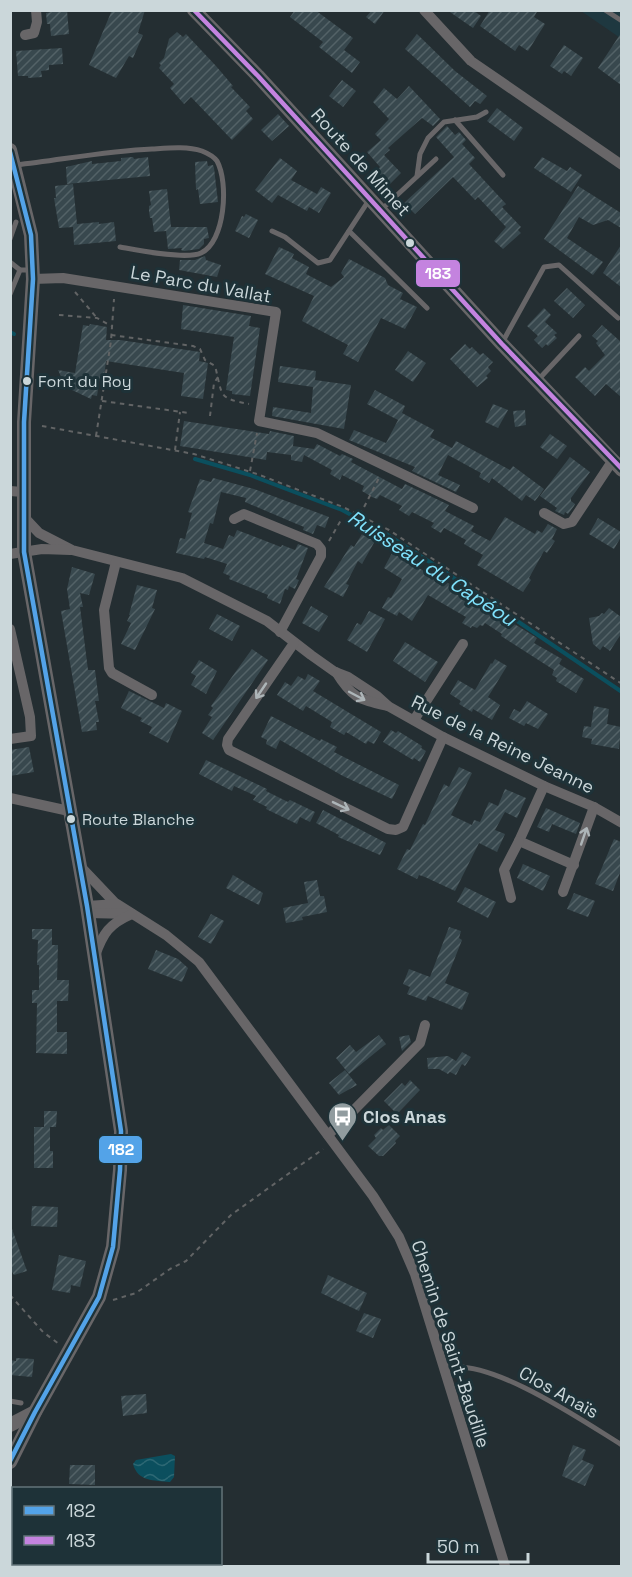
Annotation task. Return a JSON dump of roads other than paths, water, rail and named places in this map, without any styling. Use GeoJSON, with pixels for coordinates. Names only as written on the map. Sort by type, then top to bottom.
{"type":"FeatureCollection","features":[{"type":"Feature","properties":{"kind":"street"},"geometry":{"type":"LineString","coordinates":[[25,34],[34,33],[38,22],[36,10]]}},
{"type":"Feature","properties":{"kind":"street","name":"Route de Mimet"},"geometry":{"type":"LineString","coordinates":[[194,10],[258,76],[502,344],[617,465]]}},
{"type":"Feature","properties":{"kind":"street"},"geometry":{"type":"LineString","coordinates":[[424,10],[471,61],[621,165]]}},
{"type":"Feature","properties":{"kind":"street"},"geometry":{"type":"LineString","coordinates":[[10,150],[14,165],[18,221],[31,236],[24,422],[17,491],[23,516],[17,553],[88,910],[121,1131],[113,1247],[99,1297],[35,1412],[13,1458]]}},
{"type":"Feature","properties":{"kind":"street","name":"Le Parc du Vallat"},"geometry":{"type":"LineString","coordinates":[[28,273],[276,312],[259,421],[317,433],[473,508]]}},
{"type":"Feature","properties":{"kind":"street"},"geometry":{"type":"LineString","coordinates":[[544,513],[564,524],[572,522],[617,465]]}},
{"type":"Feature","properties":{"kind":"street"},"geometry":{"type":"LineString","coordinates":[[234,519],[244,513],[317,544],[321,549],[321,556],[280,632]]}},
{"type":"Feature","properties":{"kind":"street","name":"Rue de la Reine Jeanne"},"geometry":{"type":"LineString","coordinates":[[23,516],[39,533],[72,550],[182,578],[267,621],[335,672],[349,692],[361,699],[388,706],[443,737],[598,810],[621,824]]}},
{"type":"Feature","properties":{"kind":"street","name":"Rue de la Reine Jeanne"},"geometry":{"type":"LineString","coordinates":[[17,553],[42,549],[72,550]]}},
{"type":"Feature","properties":{"kind":"street"},"geometry":{"type":"LineString","coordinates":[[116,562],[104,610],[109,669],[112,673],[152,695]]}},
{"type":"Feature","properties":{"kind":"street"},"geometry":{"type":"LineString","coordinates":[[10,629],[30,717],[31,736],[10,739]]}},
{"type":"Feature","properties":{"kind":"street"},"geometry":{"type":"LineString","coordinates":[[294,643],[228,739],[229,750],[388,830],[396,830],[403,827],[443,737]]}},
{"type":"Feature","properties":{"kind":"street"},"geometry":{"type":"LineString","coordinates":[[414,720],[463,644]]}},
{"type":"Feature","properties":{"kind":"street"},"geometry":{"type":"LineString","coordinates":[[511,898],[504,870],[543,786]]}},
{"type":"Feature","properties":{"kind":"street"},"geometry":{"type":"LineString","coordinates":[[10,798],[69,811]]}},
{"type":"Feature","properties":{"kind":"street"},"geometry":{"type":"LineString","coordinates":[[563,892],[598,810]]}},
{"type":"Feature","properties":{"kind":"street","name":"Rue de la Reine Jeanne"},"geometry":{"type":"LineString","coordinates":[[598,810],[621,813]]}},
{"type":"Feature","properties":{"kind":"street"},"geometry":{"type":"LineString","coordinates":[[519,841],[574,865]]}},
{"type":"Feature","properties":{"kind":"street","name":"Chemin de Saint-Baudille"},"geometry":{"type":"LineString","coordinates":[[79,865],[116,904],[166,934],[199,962],[373,1196],[399,1237],[415,1274],[505,1566]]}},
{"type":"Feature","properties":{"kind":"street"},"geometry":{"type":"LineString","coordinates":[[88,910],[116,904]]}},
{"type":"Feature","properties":{"kind":"street"},"geometry":{"type":"LineString","coordinates":[[88,910],[132,914]]}},
{"type":"Feature","properties":{"kind":"street"},"geometry":{"type":"LineString","coordinates":[[95,957],[102,936],[116,921],[132,914]]}},
{"type":"Feature","properties":{"kind":"street"},"geometry":{"type":"LineString","coordinates":[[330,1138],[353,1111],[420,1043],[425,1025]]}},
{"type":"Feature","properties":{"kind":"street"},"geometry":{"type":"LineString","coordinates":[[10,1425],[35,1412]]}},
{"type":"Feature","properties":{"kind":"street"},"geometry":{"type":"LineString","coordinates":[[10,1440],[13,1443],[13,1458]]}},
{"type":"Feature","properties":{"kind":"lane"},"geometry":{"type":"LineString","coordinates":[[605,10],[621,21]]}},
{"type":"Feature","properties":{"kind":"lane"},"geometry":{"type":"LineString","coordinates":[[417,176],[420,154],[428,138],[444,122],[477,117],[486,112]]}},
{"type":"Feature","properties":{"kind":"lane"},"geometry":{"type":"LineString","coordinates":[[455,120],[502,175]]}},
{"type":"Feature","properties":{"kind":"lane"},"geometry":{"type":"LineString","coordinates":[[14,165],[126,150],[176,147],[201,151],[216,159],[223,177],[223,203],[218,235],[209,249],[198,255],[157,254],[120,247]]}},
{"type":"Feature","properties":{"kind":"lane"},"geometry":{"type":"LineString","coordinates":[[381,210],[436,159]]}},
{"type":"Feature","properties":{"kind":"lane"},"geometry":{"type":"LineString","coordinates":[[272,231],[285,237],[318,263],[330,260],[370,199]]}},
{"type":"Feature","properties":{"kind":"lane"},"geometry":{"type":"LineString","coordinates":[[10,239],[18,221]]}},
{"type":"Feature","properties":{"kind":"lane"},"geometry":{"type":"LineString","coordinates":[[349,231],[427,308]]}},
{"type":"Feature","properties":{"kind":"lane"},"geometry":{"type":"LineString","coordinates":[[10,262],[28,273],[10,294]]}},
{"type":"Feature","properties":{"kind":"lane"},"geometry":{"type":"LineString","coordinates":[[502,344],[544,267],[559,265],[618,318]]}},
{"type":"Feature","properties":{"kind":"lane"},"geometry":{"type":"LineString","coordinates":[[537,381],[579,336]]}},
{"type":"Feature","properties":{"kind":"lane","name":"Clos Anaïs"},"geometry":{"type":"LineString","coordinates":[[443,1369],[454,1366],[481,1371],[519,1385],[543,1396],[621,1445]]}},
{"type":"Feature","properties":{"kind":"lane"},"geometry":{"type":"LineString","coordinates":[[10,1401],[21,1403]]}},
{"type":"Feature","properties":{"kind":"water"},"geometry":{"type":"Polygon","coordinates":[[[171,1454],[175,1456],[174,1477],[170,1482],[143,1477],[135,1470],[133,1464],[136,1460],[171,1454]]]}},
{"type":"Feature","properties":{"kind":"waterway","name":"Ruisseau du Capéou"},"geometry":{"type":"LineString","coordinates":[[10,332],[14,334]]}},
{"type":"Feature","properties":{"kind":"waterway","name":"Ruisseau du Capéou"},"geometry":{"type":"LineString","coordinates":[[195,459],[250,475],[342,510],[383,532],[622,692]]}},
{"type":"Feature","properties":{"kind":"place","name":"Font du Roy"},"geometry":{"type":"Point","coordinates":[27,381]}},
{"type":"Feature","properties":{"kind":"place","name":"Route Blanche"},"geometry":{"type":"Point","coordinates":[71,819]}},
{"type":"Feature","properties":{"kind":"place","name":"Clos Anas"},"geometry":{"type":"Point","coordinates":[342,1142]}}]}
